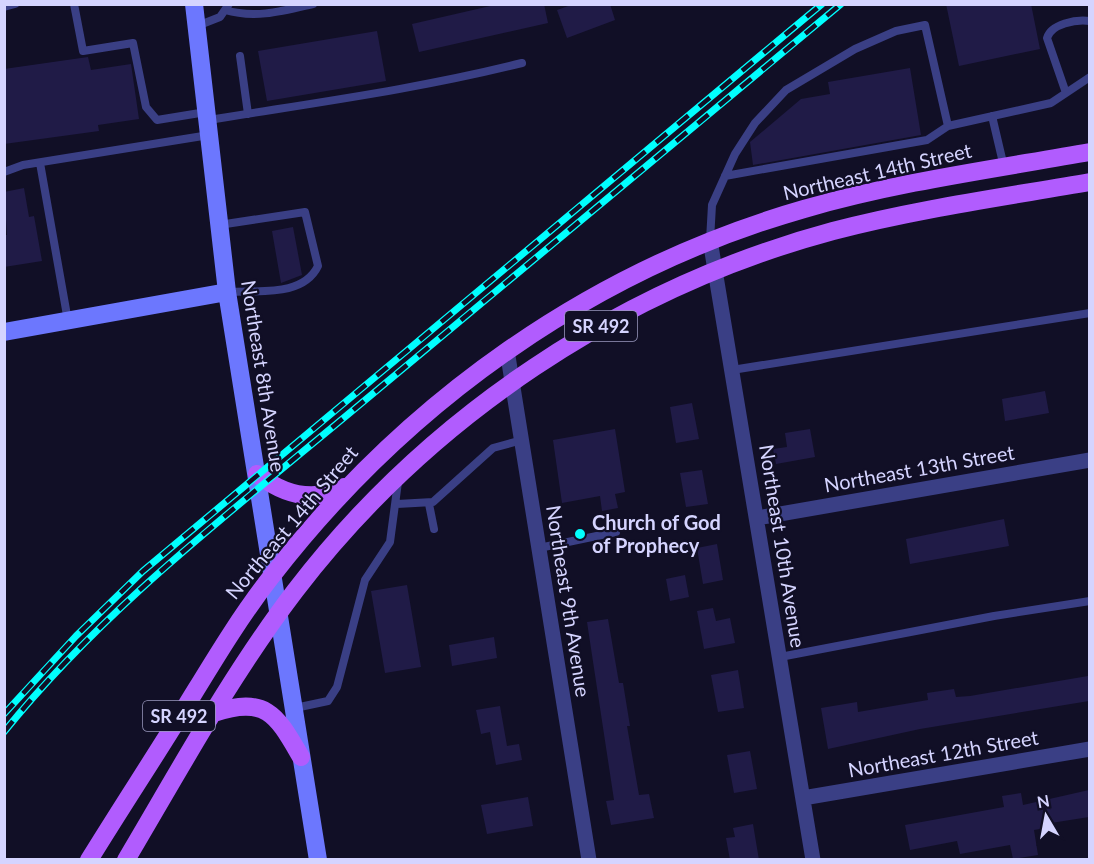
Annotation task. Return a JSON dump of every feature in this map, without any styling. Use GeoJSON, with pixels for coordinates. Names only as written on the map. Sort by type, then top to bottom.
{"type":"FeatureCollection","features":[{"type":"Feature","properties":{"kind":"main road","name":"Northeast 8th Avenue"},"geometry":{"type":"LineString","coordinates":[[194,4],[227,292],[318,860]]}},
{"type":"Feature","properties":{"kind":"main road","name":"Northeast 14th Street"},"geometry":{"type":"LineString","coordinates":[[89,860],[215,655],[272,575],[346,486],[401,434],[507,350],[602,292],[710,240],[804,209],[865,193],[1089,153]]}},
{"type":"Feature","properties":{"kind":"main road","name":"SR 492"},"geometry":{"type":"LineString","coordinates":[[126,860],[214,713],[278,613],[325,554],[398,477],[428,449],[512,383],[558,352],[625,313],[715,271],[800,241],[872,222],[1089,182]]}},
{"type":"Feature","properties":{"kind":"main road"},"geometry":{"type":"LineString","coordinates":[[4,332],[227,292]]}},
{"type":"Feature","properties":{"kind":"main road"},"geometry":{"type":"LineString","coordinates":[[257,474],[282,489],[305,496],[318,497],[346,486]]}},
{"type":"Feature","properties":{"kind":"main road"},"geometry":{"type":"LineString","coordinates":[[214,713],[243,706],[269,712],[279,719],[301,757]]}},
{"type":"Feature","properties":{"kind":"street","name":"Northeast 10th Avenue"},"geometry":{"type":"LineString","coordinates":[[710,240],[813,860]]}},
{"type":"Feature","properties":{"kind":"street","name":"Northeast 9th Avenue"},"geometry":{"type":"LineString","coordinates":[[507,350],[589,860]]}},
{"type":"Feature","properties":{"kind":"street","name":"Northeast 13th Street"},"geometry":{"type":"LineString","coordinates":[[757,518],[1089,460]]}},
{"type":"Feature","properties":{"kind":"street","name":"Northeast 12th Street"},"geometry":{"type":"LineString","coordinates":[[803,798],[1089,749]]}},
{"type":"Feature","properties":{"kind":"lane"},"geometry":{"type":"LineString","coordinates":[[4,7],[15,4]]}},
{"type":"Feature","properties":{"kind":"lane"},"geometry":{"type":"LineString","coordinates":[[74,4],[83,51],[133,43],[146,108],[157,120],[207,123]]}},
{"type":"Feature","properties":{"kind":"lane"},"geometry":{"type":"LineString","coordinates":[[196,26],[220,17],[227,7],[239,14],[267,14],[313,4]]}},
{"type":"Feature","properties":{"kind":"lane"},"geometry":{"type":"LineString","coordinates":[[1066,93],[1047,38],[1049,32],[1055,27],[1083,20],[1089,21]]}},
{"type":"Feature","properties":{"kind":"lane"},"geometry":{"type":"LineString","coordinates":[[710,240],[712,206],[735,154],[755,123],[786,90],[855,49],[897,31],[925,25],[948,126]]}},
{"type":"Feature","properties":{"kind":"lane"},"geometry":{"type":"LineString","coordinates":[[240,56],[248,114]]}},
{"type":"Feature","properties":{"kind":"lane"},"geometry":{"type":"LineString","coordinates":[[4,172],[248,114],[290,109],[474,75],[522,63]]}},
{"type":"Feature","properties":{"kind":"lane"},"geometry":{"type":"LineString","coordinates":[[725,176],[927,140],[948,126],[1050,103],[1089,77]]}},
{"type":"Feature","properties":{"kind":"lane"},"geometry":{"type":"LineString","coordinates":[[992,116],[1004,167]]}},
{"type":"Feature","properties":{"kind":"lane"},"geometry":{"type":"LineString","coordinates":[[39,163],[68,321]]}},
{"type":"Feature","properties":{"kind":"lane"},"geometry":{"type":"LineString","coordinates":[[219,225],[305,212],[318,266],[313,277],[297,287],[227,292]]}},
{"type":"Feature","properties":{"kind":"lane"},"geometry":{"type":"LineString","coordinates":[[732,370],[1089,313]]}},
{"type":"Feature","properties":{"kind":"lane"},"geometry":{"type":"LineString","coordinates":[[397,504],[429,504],[493,448],[522,440]]}},
{"type":"Feature","properties":{"kind":"lane"},"geometry":{"type":"LineString","coordinates":[[293,708],[328,701],[338,687],[365,580],[390,542],[397,504],[398,477]]}},
{"type":"Feature","properties":{"kind":"lane"},"geometry":{"type":"LineString","coordinates":[[429,504],[434,530]]}},
{"type":"Feature","properties":{"kind":"lane"},"geometry":{"type":"LineString","coordinates":[[539,548],[616,532]]}},
{"type":"Feature","properties":{"kind":"lane"},"geometry":{"type":"LineString","coordinates":[[780,657],[994,615],[1089,601]]}},
{"type":"Feature","properties":{"kind":"building"},"geometry":{"type":"Polygon","coordinates":[[[499,4],[544,4],[548,23],[419,52],[412,24],[499,4]]]}},
{"type":"Feature","properties":{"kind":"building"},"geometry":{"type":"Polygon","coordinates":[[[574,4],[610,4],[615,20],[567,38],[557,10],[574,4]]]}},
{"type":"Feature","properties":{"kind":"building"},"geometry":{"type":"Polygon","coordinates":[[[946,4],[1031,4],[1040,49],[959,66],[946,4]]]}},
{"type":"Feature","properties":{"kind":"building"},"geometry":{"type":"Polygon","coordinates":[[[377,31],[386,81],[267,101],[258,51],[377,31]]]}},
{"type":"Feature","properties":{"kind":"building"},"geometry":{"type":"Polygon","coordinates":[[[88,57],[91,70],[131,64],[139,119],[98,125],[99,131],[4,144],[4,69],[88,57]]]}},
{"type":"Feature","properties":{"kind":"building"},"geometry":{"type":"Polygon","coordinates":[[[910,68],[921,135],[753,165],[750,142],[801,99],[830,94],[828,82],[910,68]]]}},
{"type":"Feature","properties":{"kind":"building"},"geometry":{"type":"Polygon","coordinates":[[[24,188],[29,217],[34,216],[42,261],[4,267],[4,235],[7,235],[4,192],[24,188]]]}},
{"type":"Feature","properties":{"kind":"building"},"geometry":{"type":"Polygon","coordinates":[[[293,227],[302,275],[281,283],[272,231],[293,227]]]}},
{"type":"Feature","properties":{"kind":"building"},"geometry":{"type":"Polygon","coordinates":[[[1045,391],[1049,413],[1005,421],[1002,399],[1045,391]]]}},
{"type":"Feature","properties":{"kind":"building"},"geometry":{"type":"Polygon","coordinates":[[[692,403],[699,439],[676,443],[670,407],[692,403]]]}},
{"type":"Feature","properties":{"kind":"building"},"geometry":{"type":"Polygon","coordinates":[[[615,429],[625,492],[615,494],[618,508],[602,511],[600,496],[562,503],[553,440],[615,429]]]}},
{"type":"Feature","properties":{"kind":"building"},"geometry":{"type":"Polygon","coordinates":[[[810,429],[815,457],[776,464],[773,449],[787,447],[785,433],[810,429]]]}},
{"type":"Feature","properties":{"kind":"building"},"geometry":{"type":"Polygon","coordinates":[[[702,470],[708,504],[686,507],[680,473],[702,470]]]}},
{"type":"Feature","properties":{"kind":"building"},"geometry":{"type":"Polygon","coordinates":[[[1004,519],[1009,546],[910,564],[906,539],[1004,519]]]}},
{"type":"Feature","properties":{"kind":"building"},"geometry":{"type":"Polygon","coordinates":[[[717,544],[723,580],[703,584],[697,548],[717,544]]]}},
{"type":"Feature","properties":{"kind":"building"},"geometry":{"type":"Polygon","coordinates":[[[685,575],[689,597],[670,601],[666,579],[685,575]]]}},
{"type":"Feature","properties":{"kind":"building"},"geometry":{"type":"Polygon","coordinates":[[[407,585],[421,667],[385,673],[371,591],[407,585]]]}},
{"type":"Feature","properties":{"kind":"building"},"geometry":{"type":"Polygon","coordinates":[[[713,608],[716,621],[730,618],[735,643],[704,649],[697,611],[713,608]]]}},
{"type":"Feature","properties":{"kind":"building"},"geometry":{"type":"Polygon","coordinates":[[[608,619],[619,683],[623,683],[630,726],[627,726],[639,795],[649,794],[654,818],[611,825],[606,801],[614,800],[587,622],[608,619]]]}},
{"type":"Feature","properties":{"kind":"building"},"geometry":{"type":"Polygon","coordinates":[[[494,637],[497,658],[452,666],[449,645],[494,637]]]}},
{"type":"Feature","properties":{"kind":"building"},"geometry":{"type":"Polygon","coordinates":[[[738,670],[744,708],[718,712],[711,675],[738,670]]]}},
{"type":"Feature","properties":{"kind":"building"},"geometry":{"type":"Polygon","coordinates":[[[1088,676],[1089,701],[920,729],[828,749],[821,708],[857,702],[858,712],[928,700],[927,693],[954,689],[956,697],[970,696],[1088,676]]]}},
{"type":"Feature","properties":{"kind":"building"},"geometry":{"type":"Polygon","coordinates":[[[500,706],[507,746],[519,744],[522,760],[496,765],[490,732],[481,734],[476,710],[500,706]]]}},
{"type":"Feature","properties":{"kind":"building"},"geometry":{"type":"Polygon","coordinates":[[[750,751],[757,789],[734,793],[727,755],[750,751]]]}},
{"type":"Feature","properties":{"kind":"building"},"geometry":{"type":"Polygon","coordinates":[[[1089,790],[1089,817],[1051,823],[1051,827],[1034,830],[1038,855],[1013,859],[1010,845],[960,854],[957,841],[910,850],[905,825],[1004,807],[1002,796],[1021,793],[1023,805],[1089,790]]]}},
{"type":"Feature","properties":{"kind":"building"},"geometry":{"type":"Polygon","coordinates":[[[528,797],[533,826],[487,834],[481,805],[528,797]]]}},
{"type":"Feature","properties":{"kind":"building"},"geometry":{"type":"Polygon","coordinates":[[[753,824],[759,860],[730,860],[726,838],[735,837],[733,828],[753,824]]]}},
{"type":"Feature","properties":{"kind":"railway"},"geometry":{"type":"LineString","coordinates":[[4,714],[76,636],[143,571],[822,4]]}},
{"type":"Feature","properties":{"kind":"railway"},"geometry":{"type":"LineString","coordinates":[[4,732],[83,644],[170,563],[841,4]]}},
{"type":"Feature","properties":{"kind":"place","name":"Church of God of Prophecy"},"geometry":{"type":"Point","coordinates":[580,534]}}]}
